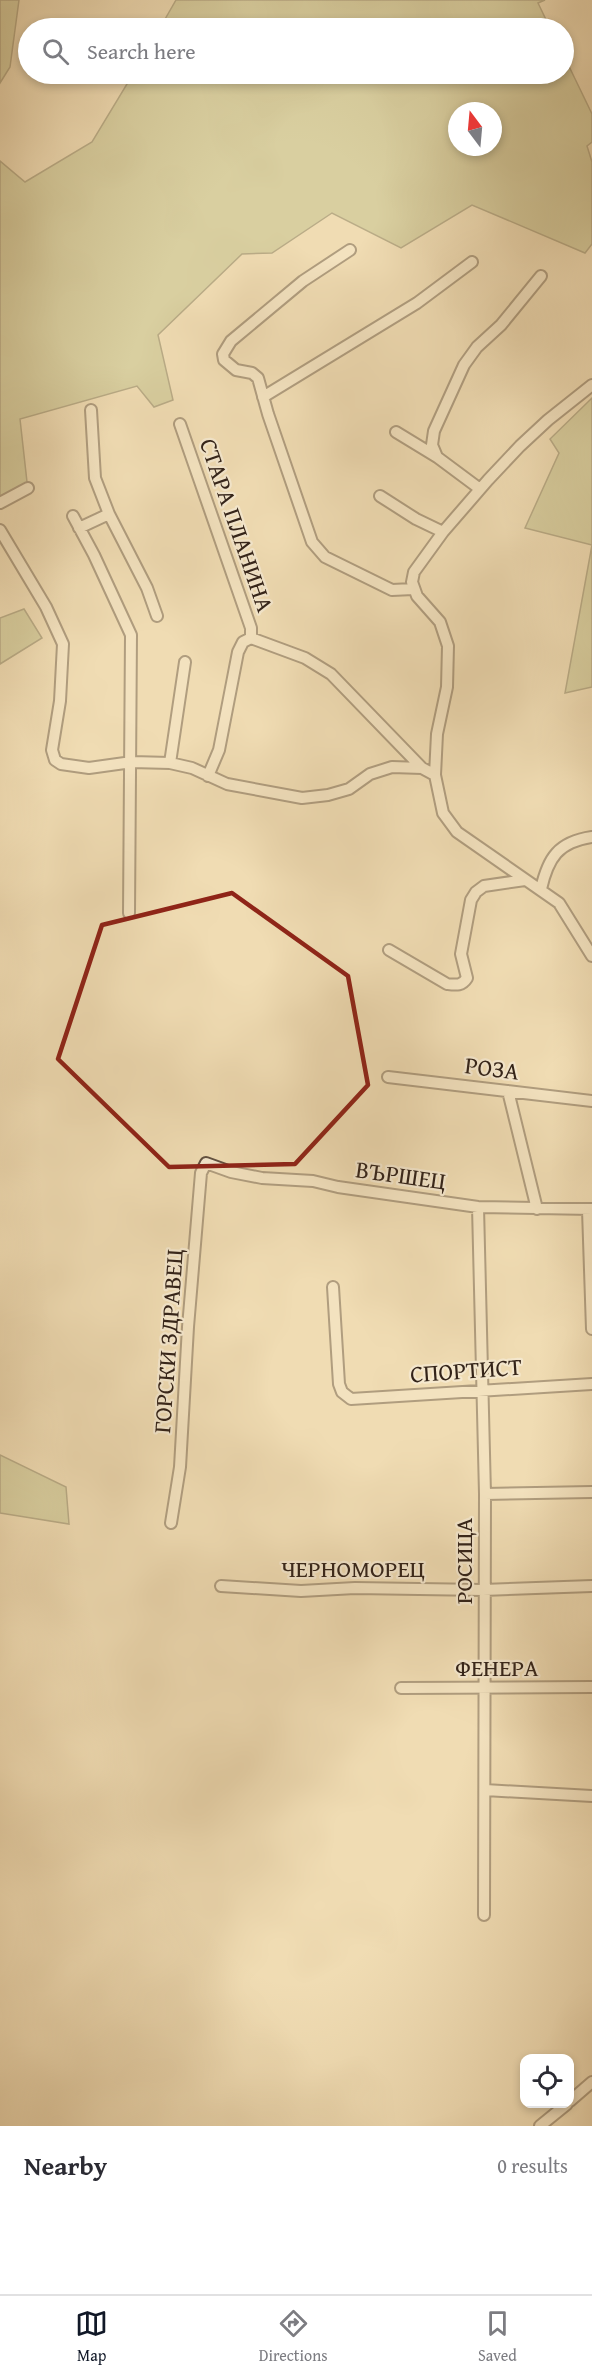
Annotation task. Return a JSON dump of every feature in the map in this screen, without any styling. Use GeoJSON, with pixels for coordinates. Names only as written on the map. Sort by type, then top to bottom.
{"type":"FeatureCollection","features":[{"type":"Feature","properties":{"kind":"street"},"geometry":{"type":"LineString","coordinates":[[350,250],[273,305],[225,348],[223,354],[227,364],[236,370],[256,376],[312,542],[321,554],[392,591],[413,589]]}},
{"type":"Feature","properties":{"kind":"street"},"geometry":{"type":"LineString","coordinates":[[263,397],[417,303],[472,262]]}},
{"type":"Feature","properties":{"kind":"street"},"geometry":{"type":"LineString","coordinates":[[437,458],[432,446],[434,431],[464,365],[477,347],[501,325],[541,276]]}},
{"type":"Feature","properties":{"kind":"street"},"geometry":{"type":"LineString","coordinates":[[592,385],[520,446],[480,489],[443,532],[414,572],[413,589],[440,622],[448,646],[447,687],[437,735],[435,775],[443,813],[458,832],[559,903],[592,956]]}},
{"type":"Feature","properties":{"kind":"street"},"geometry":{"type":"LineString","coordinates":[[91,410],[95,478],[109,514],[147,588],[157,616]]}},
{"type":"Feature","properties":{"kind":"street","name":"СТАРА ПЛАНИНА"},"geometry":{"type":"LineString","coordinates":[[180,424],[226,551],[251,628],[251,638],[305,658],[331,674],[422,768]]}},
{"type":"Feature","properties":{"kind":"street"},"geometry":{"type":"LineString","coordinates":[[396,432],[480,489]]}},
{"type":"Feature","properties":{"kind":"street"},"geometry":{"type":"LineString","coordinates":[[0,503],[28,488]]}},
{"type":"Feature","properties":{"kind":"street"},"geometry":{"type":"LineString","coordinates":[[380,496],[416,519],[443,532]]}},
{"type":"Feature","properties":{"kind":"street"},"geometry":{"type":"LineString","coordinates":[[79,528],[109,514]]}},
{"type":"Feature","properties":{"kind":"street"},"geometry":{"type":"LineString","coordinates":[[73,516],[132,635],[129,913]]}},
{"type":"Feature","properties":{"kind":"street"},"geometry":{"type":"LineString","coordinates":[[0,530],[46,608],[63,644],[60,701],[52,750],[55,760],[61,764],[89,768],[132,762],[170,763],[192,768],[227,784],[302,798],[328,795],[349,789],[370,774],[392,767],[422,768],[435,775]]}},
{"type":"Feature","properties":{"kind":"street"},"geometry":{"type":"LineString","coordinates":[[208,776],[219,750],[238,652],[243,642],[251,638]]}},
{"type":"Feature","properties":{"kind":"street"},"geometry":{"type":"LineString","coordinates":[[170,763],[185,662]]}},
{"type":"Feature","properties":{"kind":"street"},"geometry":{"type":"LineString","coordinates":[[541,889],[550,860],[557,851],[570,843],[592,837]]}},
{"type":"Feature","properties":{"kind":"street"},"geometry":{"type":"LineString","coordinates":[[389,950],[447,984],[464,983],[468,978],[461,954],[471,900],[484,886],[525,880]]}},
{"type":"Feature","properties":{"kind":"street","name":"РОЗА"},"geometry":{"type":"LineString","coordinates":[[387,1077],[592,1101]]}},
{"type":"Feature","properties":{"kind":"street"},"geometry":{"type":"LineString","coordinates":[[508,1091],[537,1209]]}},
{"type":"Feature","properties":{"kind":"street","name":"ВЪРШЕЦ"},"geometry":{"type":"LineString","coordinates":[[206,1163],[231,1172],[262,1178],[313,1181],[338,1187],[478,1207],[590,1210]]}},
{"type":"Feature","properties":{"kind":"street","name":"ГОРСКИ ЗДРАВЕЦ"},"geometry":{"type":"LineString","coordinates":[[171,1523],[180,1467],[191,1283],[201,1173],[206,1163]]}},
{"type":"Feature","properties":{"kind":"street","name":"РОСИЦА"},"geometry":{"type":"LineString","coordinates":[[478,1207],[485,1494],[484,1915]]}},
{"type":"Feature","properties":{"kind":"street"},"geometry":{"type":"LineString","coordinates":[[590,1210],[592,1329]]}},
{"type":"Feature","properties":{"kind":"street","name":"СПОРТИСТ"},"geometry":{"type":"LineString","coordinates":[[333,1287],[339,1384],[344,1395],[351,1399],[592,1384]]}},
{"type":"Feature","properties":{"kind":"street"},"geometry":{"type":"LineString","coordinates":[[485,1494],[592,1492]]}},
{"type":"Feature","properties":{"kind":"street","name":"ЧЕРНОМОРЕЦ"},"geometry":{"type":"LineString","coordinates":[[221,1586],[301,1591],[346,1588],[483,1590],[592,1586]]}},
{"type":"Feature","properties":{"kind":"street","name":"ФЕНЕРА"},"geometry":{"type":"LineString","coordinates":[[401,1688],[592,1687]]}},
{"type":"Feature","properties":{"kind":"street"},"geometry":{"type":"LineString","coordinates":[[485,1790],[592,1796]]}},
{"type":"Feature","properties":{"kind":"street"},"geometry":{"type":"LineString","coordinates":[[574,2097],[592,2082]]}},
{"type":"Feature","properties":{"kind":"street"},"geometry":{"type":"LineString","coordinates":[[540,2126],[561,2108]]}},
{"type":"Feature","properties":{"kind":"highlighted area"},"geometry":{"type":"Polygon","coordinates":[[[232,893],[348,976],[368,1085],[295,1164],[169,1167],[58,1059],[102,925],[232,893]]]}},
{"type":"Feature","properties":{"kind":"green space"},"geometry":{"type":"Polygon","coordinates":[[[0,0],[19,0],[10,67],[0,83],[0,0]]]}},
{"type":"Feature","properties":{"kind":"green space"},"geometry":{"type":"Polygon","coordinates":[[[176,0],[545,0],[538,3],[545,18],[166,18],[176,0]]]}},
{"type":"Feature","properties":{"kind":"green space"},"geometry":{"type":"Polygon","coordinates":[[[574,77],[592,114],[592,142],[587,146],[592,162],[592,244],[585,253],[472,205],[401,248],[332,213],[272,253],[242,254],[158,335],[173,400],[154,407],[137,386],[20,419],[27,482],[0,503],[0,161],[25,182],[92,142],[127,84],[574,84],[574,77]]]}},
{"type":"Feature","properties":{"kind":"green space"},"geometry":{"type":"Polygon","coordinates":[[[592,398],[592,545],[525,528],[559,453],[550,439],[592,398]]]}},
{"type":"Feature","properties":{"kind":"green space"},"geometry":{"type":"Polygon","coordinates":[[[592,545],[592,687],[565,693],[592,545]]]}},
{"type":"Feature","properties":{"kind":"green space"},"geometry":{"type":"Polygon","coordinates":[[[24,609],[42,638],[0,664],[0,618],[24,609]]]}},
{"type":"Feature","properties":{"kind":"green space"},"geometry":{"type":"Polygon","coordinates":[[[0,1455],[66,1487],[69,1524],[0,1513],[0,1455]]]}}]}
